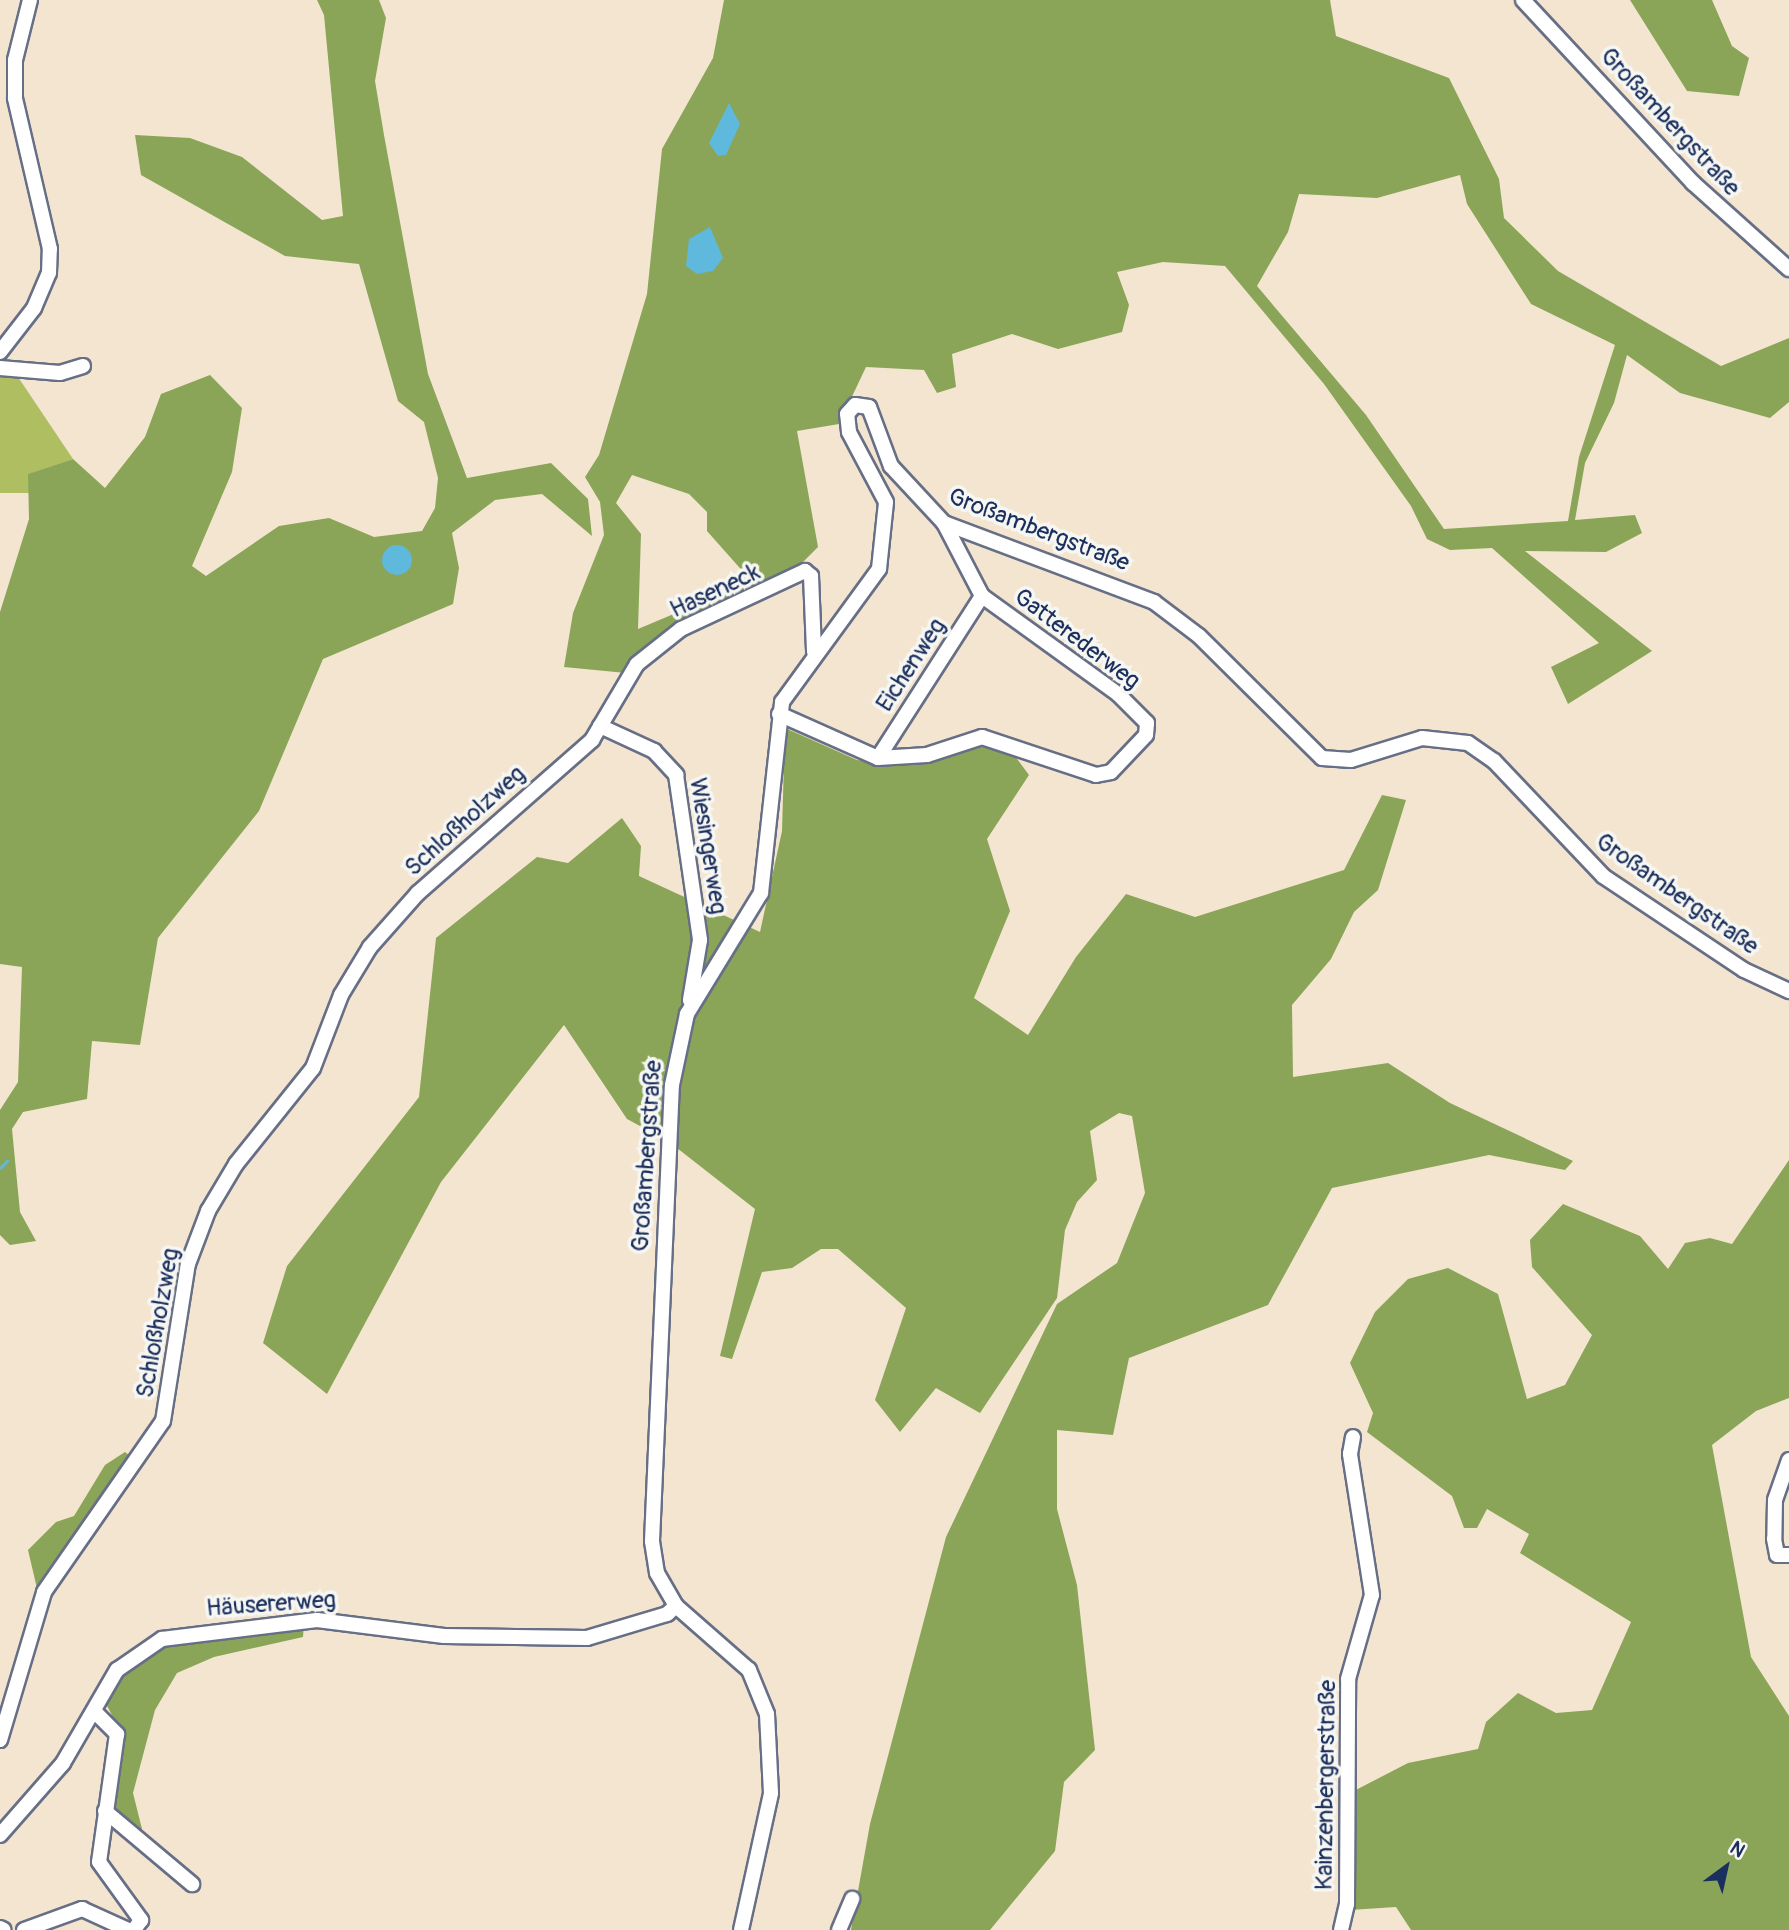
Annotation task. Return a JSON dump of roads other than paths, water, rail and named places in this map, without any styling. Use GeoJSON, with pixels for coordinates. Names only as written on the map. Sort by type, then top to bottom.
{"type":"FeatureCollection","features":[{"type":"Feature","properties":{"kind":"street"},"geometry":{"type":"LineString","coordinates":[[0,352],[34,307],[49,274],[50,249],[15,98],[15,60],[30,0]]}},
{"type":"Feature","properties":{"kind":"street","name":"Großambergstraße"},"geometry":{"type":"LineString","coordinates":[[1523,0],[1693,183],[1789,269]]}},
{"type":"Feature","properties":{"kind":"street"},"geometry":{"type":"LineString","coordinates":[[0,368],[60,373],[83,366]]}},
{"type":"Feature","properties":{"kind":"street","name":"Großambergstraße"},"geometry":{"type":"LineString","coordinates":[[741,1930],[771,1793],[766,1714],[749,1670],[676,1606],[657,1573],[652,1512],[672,1085],[687,1014],[761,892],[779,714],[814,652],[858,604],[884,551],[886,502],[849,432],[847,414],[855,405],[869,407],[896,474],[944,523],[1154,602],[1199,636],[1322,758],[1351,760],[1422,738],[1468,743],[1494,761],[1602,876],[1744,970],[1789,991]]}},
{"type":"Feature","properties":{"kind":"street","name":"Gatterederweg"},"geometry":{"type":"LineString","coordinates":[[779,714],[878,758],[927,755],[982,737],[1096,775],[1111,772],[1146,735],[1147,723],[1118,694],[982,596],[944,523]]}},
{"type":"Feature","properties":{"kind":"street","name":"Haseneck"},"geometry":{"type":"LineString","coordinates":[[600,726],[624,680],[654,647],[805,571],[811,576],[814,652]]}},
{"type":"Feature","properties":{"kind":"street","name":"Eichenweg"},"geometry":{"type":"LineString","coordinates":[[878,758],[982,596]]}},
{"type":"Feature","properties":{"kind":"street","name":"Wiesingerweg"},"geometry":{"type":"LineString","coordinates":[[600,726],[654,751],[676,775],[699,940],[687,1014]]}},
{"type":"Feature","properties":{"kind":"street","name":"Schloßholzweg"},"geometry":{"type":"LineString","coordinates":[[0,1740],[44,1592],[163,1421],[188,1264],[225,1180],[299,1090],[341,995],[396,916],[573,758],[600,726]]}},
{"type":"Feature","properties":{"kind":"street","name":"Kainzenbergerstraße"},"geometry":{"type":"LineString","coordinates":[[1341,1930],[1347,1904],[1348,1679],[1372,1595],[1350,1454],[1353,1437]]}},
{"type":"Feature","properties":{"kind":"street"},"geometry":{"type":"LineString","coordinates":[[1789,1461],[1775,1500],[1774,1548],[1776,1555],[1789,1555]]}},
{"type":"Feature","properties":{"kind":"street","name":"Häusererweg"},"geometry":{"type":"LineString","coordinates":[[0,1835],[49,1783],[122,1664],[180,1634],[317,1620],[444,1636],[587,1638],[667,1614],[676,1606]]}},
{"type":"Feature","properties":{"kind":"street"},"geometry":{"type":"LineString","coordinates":[[94,1711],[117,1734],[99,1863],[141,1920],[134,1930]]}},
{"type":"Feature","properties":{"kind":"street"},"geometry":{"type":"LineString","coordinates":[[105,1811],[192,1884]]}},
{"type":"Feature","properties":{"kind":"street"},"geometry":{"type":"LineString","coordinates":[[839,1930],[852,1899]]}},
{"type":"Feature","properties":{"kind":"street"},"geometry":{"type":"LineString","coordinates":[[24,1930],[82,1909],[128,1930]]}},
{"type":"Feature","properties":{"kind":"water"},"geometry":{"type":"Polygon","coordinates":[[[729,103],[740,124],[726,155],[718,156],[709,143],[729,103]]]}},
{"type":"Feature","properties":{"kind":"water"},"geometry":{"type":"Polygon","coordinates":[[[710,227],[723,258],[713,271],[697,274],[686,266],[689,239],[710,227]]]}},
{"type":"Feature","properties":{"kind":"water"},"geometry":{"type":"Polygon","coordinates":[[[397,545],[408,549],[412,560],[408,571],[397,575],[386,571],[382,560],[386,549],[397,545]]]}},
{"type":"Feature","properties":{"kind":"waterway"},"geometry":{"type":"LineString","coordinates":[[0,1168],[7,1161]]}}]}
